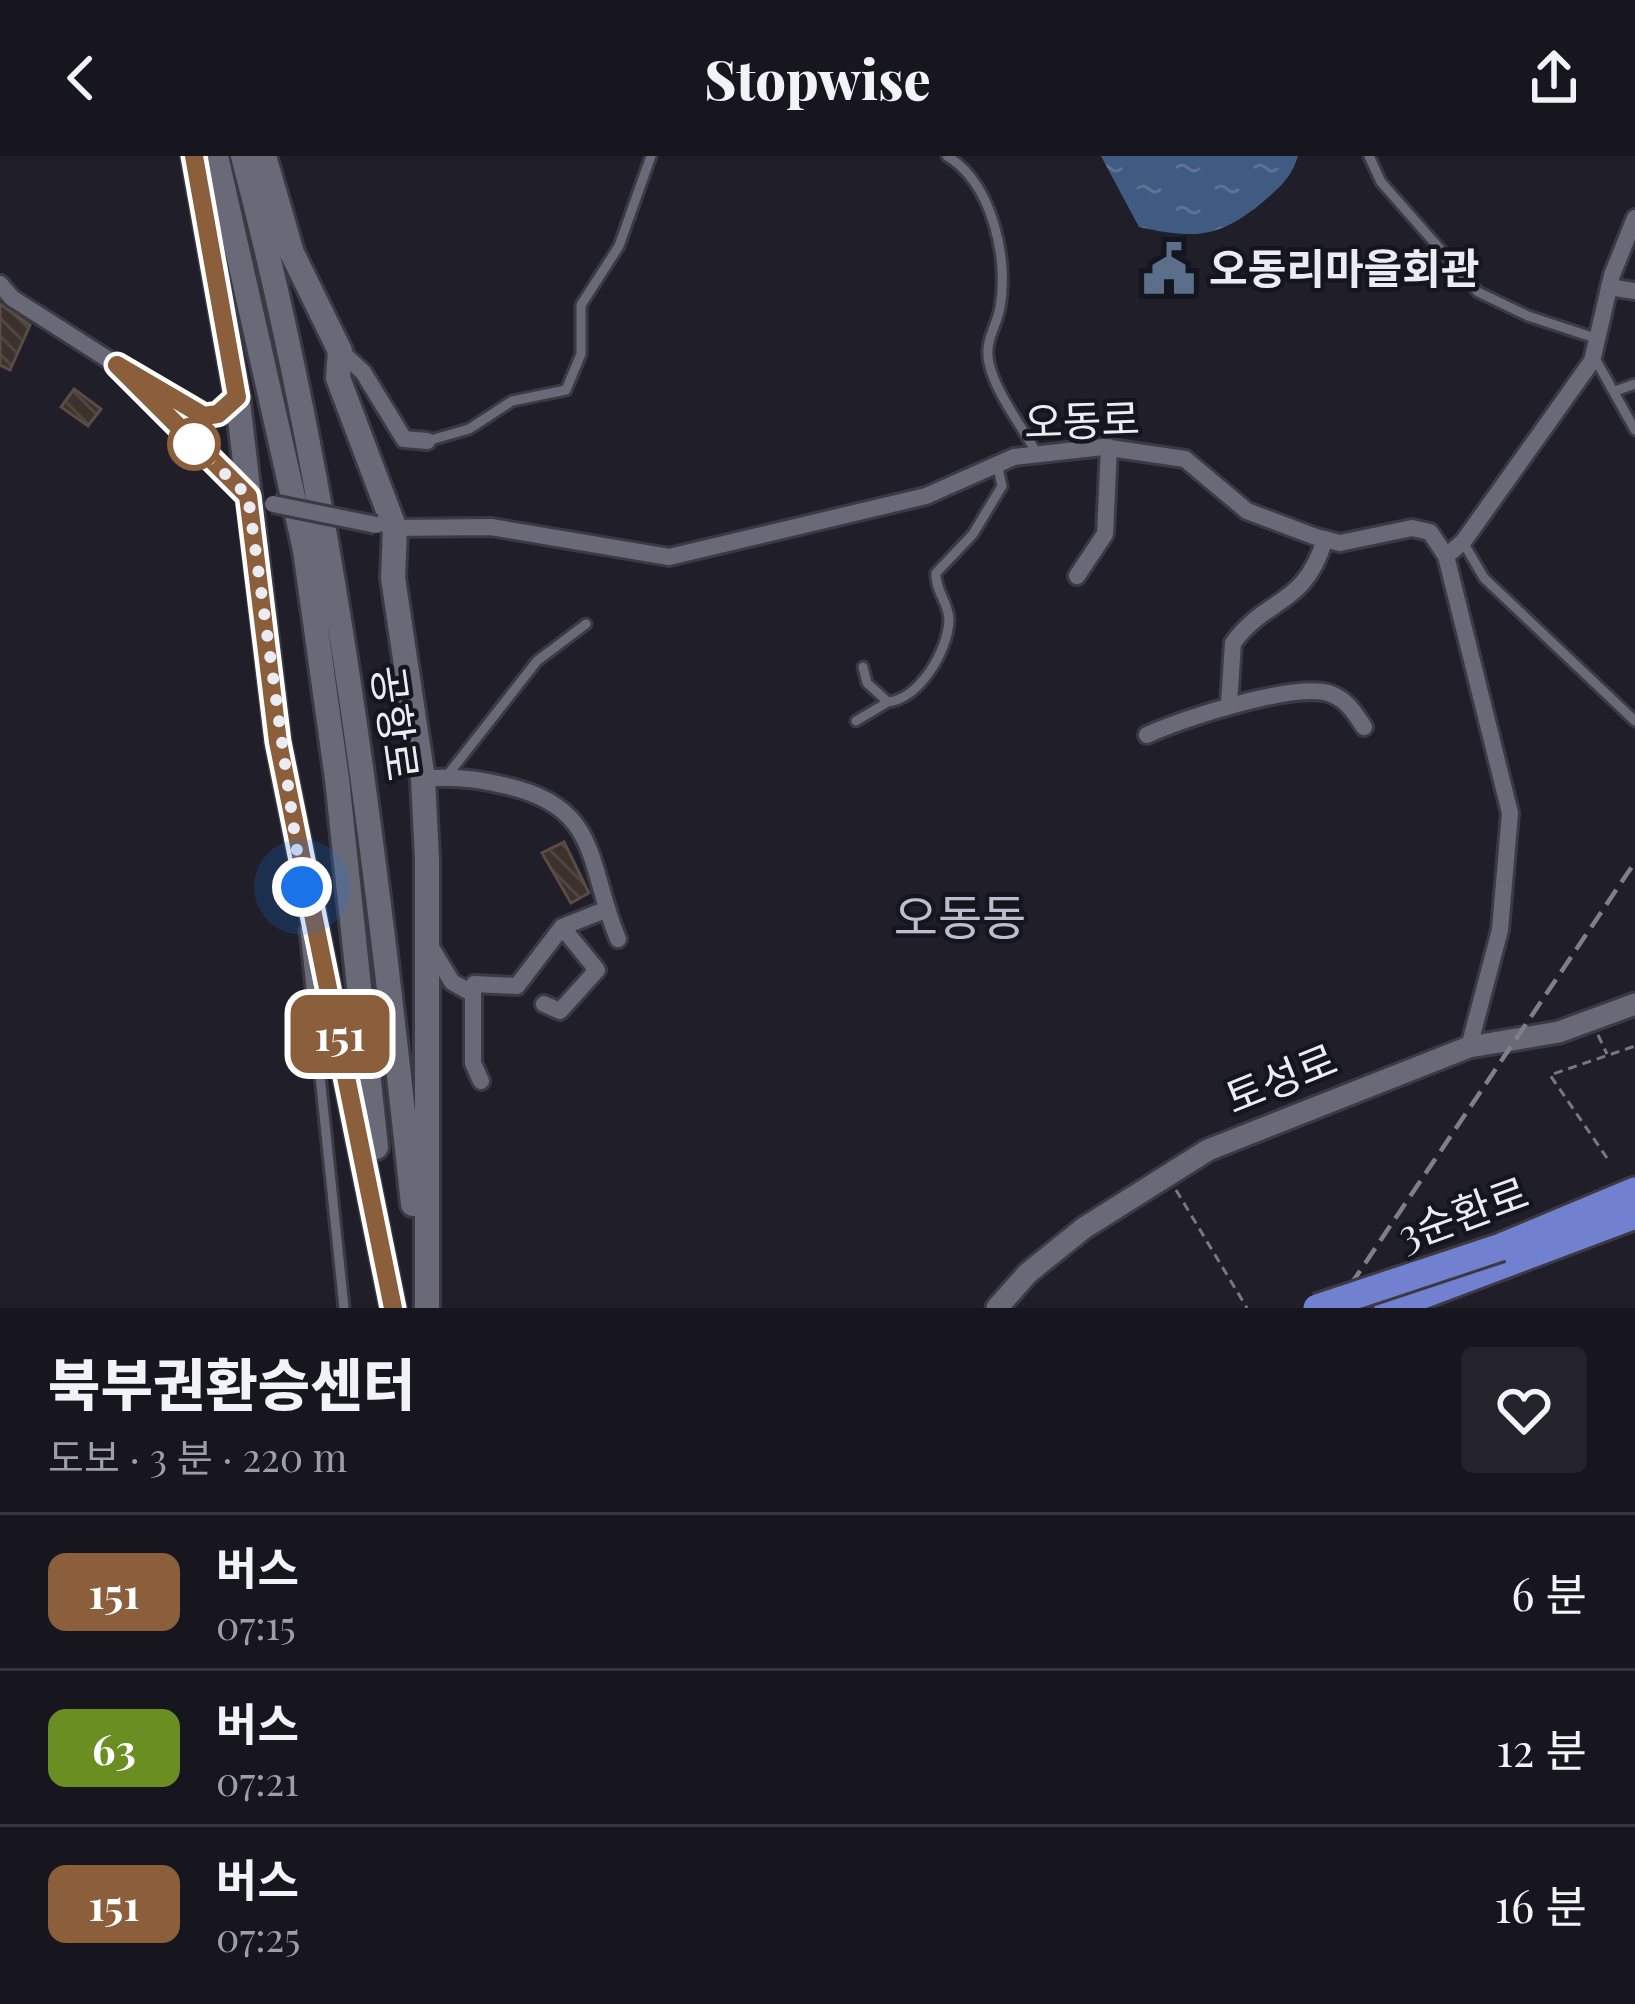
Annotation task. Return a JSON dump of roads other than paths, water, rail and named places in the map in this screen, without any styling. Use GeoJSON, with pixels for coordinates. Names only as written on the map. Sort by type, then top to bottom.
{"type":"FeatureCollection","features":[{"type":"Feature","properties":{"kind":"highway","name":"3순환로"},"geometry":{"type":"LineString","coordinates":[[1317,1308],[1501,1246],[1635,1191]]}},
{"type":"Feature","properties":{"kind":"highway","name":"3순환로"},"geometry":{"type":"LineString","coordinates":[[1388,1308],[1635,1215]]}},
{"type":"Feature","properties":{"kind":"main road"},"geometry":{"type":"LineString","coordinates":[[194,156],[260,500],[278,742],[394,1308]]}},
{"type":"Feature","properties":{"kind":"main road","name":"공항로"},"geometry":{"type":"LineString","coordinates":[[216,156],[305,550],[337,779],[394,1308]]}},
{"type":"Feature","properties":{"kind":"main road","name":"공항로"},"geometry":{"type":"LineString","coordinates":[[243,156],[328,532],[360,752],[426,1308]]}},
{"type":"Feature","properties":{"kind":"main road"},"geometry":{"type":"LineString","coordinates":[[264,156],[292,253],[340,351],[338,378],[386,527],[392,578],[434,778],[426,938],[426,1308]]}},
{"type":"Feature","properties":{"kind":"street"},"geometry":{"type":"LineString","coordinates":[[1469,1047],[1500,930],[1510,813],[1446,556],[1462,542],[1596,347],[1610,287],[1635,218]]}},
{"type":"Feature","properties":{"kind":"street"},"geometry":{"type":"LineString","coordinates":[[0,284],[117,365],[260,500]]}},
{"type":"Feature","properties":{"kind":"street"},"geometry":{"type":"LineString","coordinates":[[1610,287],[1635,291]]}},
{"type":"Feature","properties":{"kind":"street"},"geometry":{"type":"LineString","coordinates":[[340,351],[363,372],[404,439],[427,441]]}},
{"type":"Feature","properties":{"kind":"street"},"geometry":{"type":"LineString","coordinates":[[1077,576],[1105,534],[1109,447]]}},
{"type":"Feature","properties":{"kind":"street","name":"오동로"},"geometry":{"type":"LineString","coordinates":[[260,500],[386,527],[491,526],[670,557],[926,496],[997,463],[1109,447],[1185,459],[1247,511],[1325,539],[1340,543],[1412,528],[1430,532],[1446,556]]}},
{"type":"Feature","properties":{"kind":"street"},"geometry":{"type":"LineString","coordinates":[[1228,704],[1233,643],[1302,588],[1317,566],[1325,539]]}},
{"type":"Feature","properties":{"kind":"street"},"geometry":{"type":"LineString","coordinates":[[1147,734],[1228,704],[1317,691],[1348,704],[1364,727]]}},
{"type":"Feature","properties":{"kind":"street"},"geometry":{"type":"LineString","coordinates":[[434,778],[535,792],[562,805],[590,848],[605,910],[618,939]]}},
{"type":"Feature","properties":{"kind":"street"},"geometry":{"type":"LineString","coordinates":[[482,1081],[473,1063],[474,984],[518,986],[562,927],[605,910]]}},
{"type":"Feature","properties":{"kind":"street"},"geometry":{"type":"LineString","coordinates":[[544,1004],[560,1011],[597,970],[562,927]]}},
{"type":"Feature","properties":{"kind":"street"},"geometry":{"type":"LineString","coordinates":[[426,938],[452,982],[472,994]]}},
{"type":"Feature","properties":{"kind":"street","name":"토성로"},"geometry":{"type":"LineString","coordinates":[[997,1308],[1049,1255],[1166,1173],[1269,1122],[1469,1047],[1519,1041],[1635,1004]]}},
{"type":"Feature","properties":{"kind":"lane"},"geometry":{"type":"LineString","coordinates":[[427,441],[469,429],[512,400],[566,390],[581,354],[581,305],[619,246],[651,156]]}},
{"type":"Feature","properties":{"kind":"lane"},"geometry":{"type":"LineString","coordinates":[[947,156],[971,174],[988,204],[1000,265],[1000,308],[990,333],[989,366],[1037,454]]}},
{"type":"Feature","properties":{"kind":"lane"},"geometry":{"type":"LineString","coordinates":[[1369,156],[1381,182],[1478,292],[1596,347],[1635,430]]}},
{"type":"Feature","properties":{"kind":"lane"},"geometry":{"type":"LineString","coordinates":[[117,365],[204,416],[218,414],[237,397]]}},
{"type":"Feature","properties":{"kind":"lane"},"geometry":{"type":"LineString","coordinates":[[1615,391],[1635,384]]}},
{"type":"Feature","properties":{"kind":"lane"},"geometry":{"type":"LineString","coordinates":[[856,721],[888,702],[911,697],[942,642],[949,615],[936,573],[962,549],[1002,486],[997,463]]}},
{"type":"Feature","properties":{"kind":"lane"},"geometry":{"type":"LineString","coordinates":[[1462,542],[1484,578],[1635,722]]}},
{"type":"Feature","properties":{"kind":"lane"},"geometry":{"type":"LineString","coordinates":[[434,778],[537,662],[586,624]]}},
{"type":"Feature","properties":{"kind":"lane"},"geometry":{"type":"LineString","coordinates":[[862,668],[867,683],[888,702]]}},
{"type":"Feature","properties":{"kind":"lane"},"geometry":{"type":"LineString","coordinates":[[301,859],[344,1308]]}},
{"type":"Feature","properties":{"kind":"water"},"geometry":{"type":"Polygon","coordinates":[[[1101,156],[1298,156],[1285,181],[1248,214],[1219,229],[1191,234],[1139,227],[1101,156]]]}},
{"type":"Feature","properties":{"kind":"railway"},"geometry":{"type":"LineString","coordinates":[[1335,1308],[1635,862]]}},
{"type":"Feature","properties":{"kind":"place","name":"오동리마을회관"},"geometry":{"type":"Point","coordinates":[1169,269]}},
{"type":"Feature","properties":{"kind":"district","name":"오동동"},"geometry":{"type":"Point","coordinates":[960,918]}}]}
